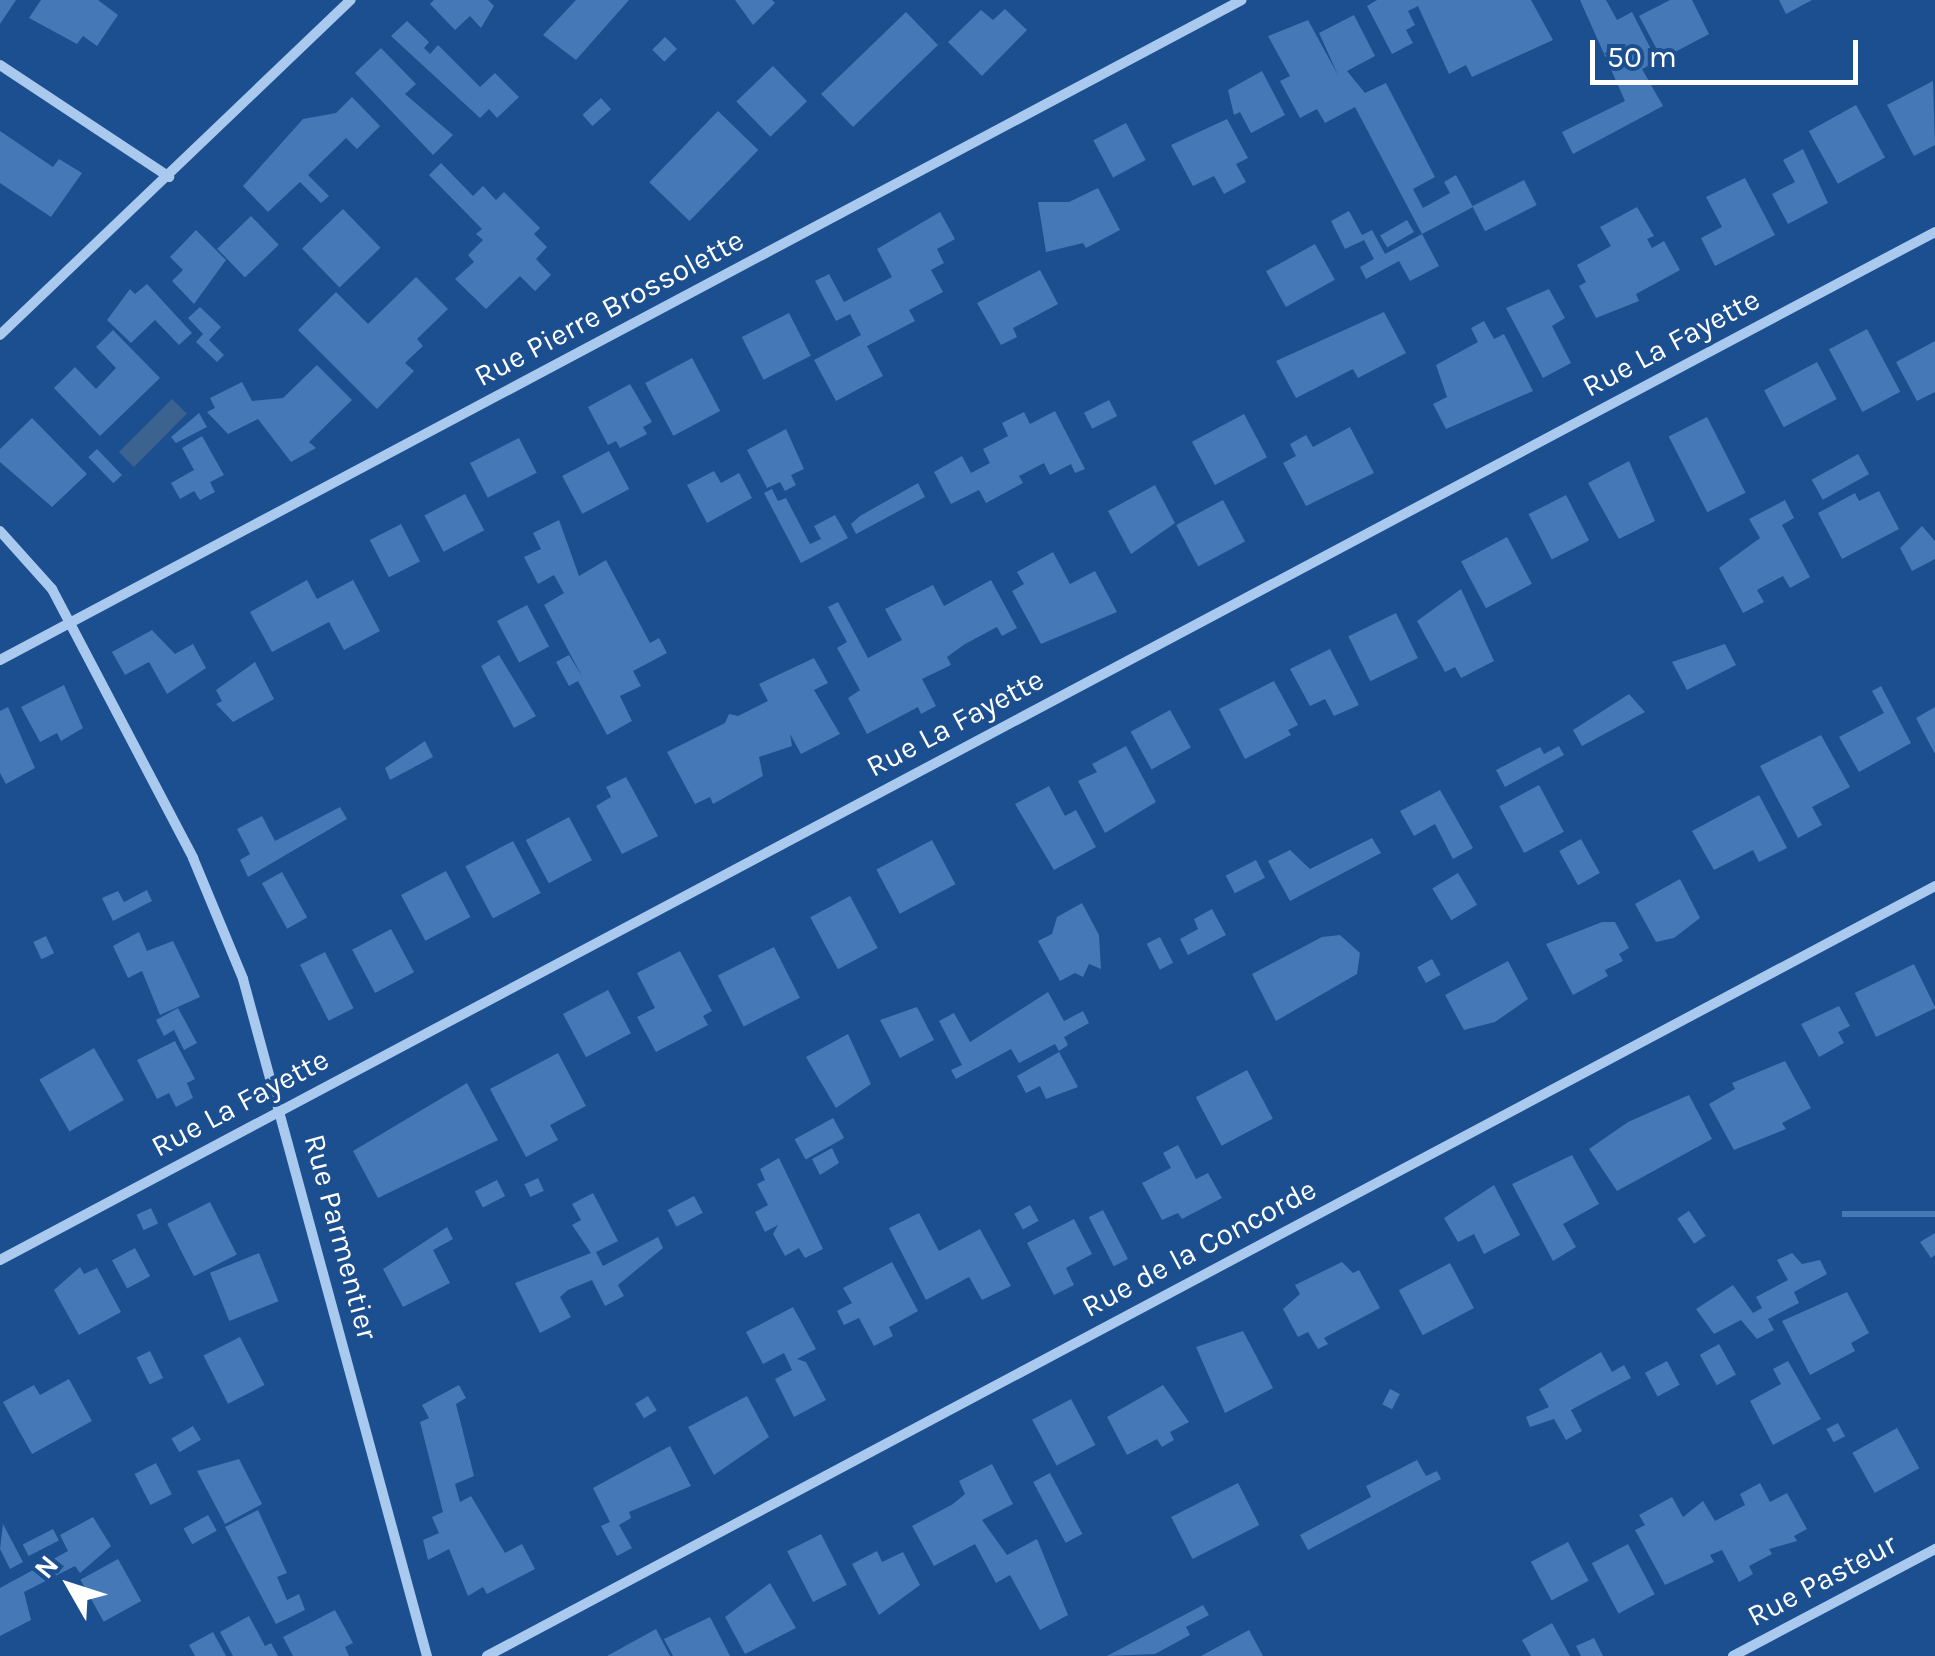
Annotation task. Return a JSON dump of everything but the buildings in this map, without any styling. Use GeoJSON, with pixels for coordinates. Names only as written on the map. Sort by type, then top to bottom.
{"type":"FeatureCollection","features":[{"type":"Feature","properties":{"kind":"street"},"geometry":{"type":"LineString","coordinates":[[0,335],[169,178],[350,0]]}},
{"type":"Feature","properties":{"kind":"street","name":"Rue Pierre Brossolette"},"geometry":{"type":"LineString","coordinates":[[0,660],[1242,0]]}},
{"type":"Feature","properties":{"kind":"street"},"geometry":{"type":"LineString","coordinates":[[0,65],[169,178]]}},
{"type":"Feature","properties":{"kind":"street","name":"Rue La Fayette"},"geometry":{"type":"LineString","coordinates":[[0,1260],[1935,232]]}},
{"type":"Feature","properties":{"kind":"street","name":"Rue Parmentier"},"geometry":{"type":"LineString","coordinates":[[0,531],[52,589],[212,899],[281,1108],[426,1656]]}},
{"type":"Feature","properties":{"kind":"street","name":"Rue de la Concorde"},"geometry":{"type":"LineString","coordinates":[[487,1656],[1935,886]]}},
{"type":"Feature","properties":{"kind":"street","name":"Rue Pasteur"},"geometry":{"type":"LineString","coordinates":[[1733,1656],[1935,1549]]}},
{"type":"Feature","properties":{"kind":"water"},"geometry":{"type":"Polygon","coordinates":[[[172,399],[187,414],[134,467],[119,452],[172,399]]]}}]}
